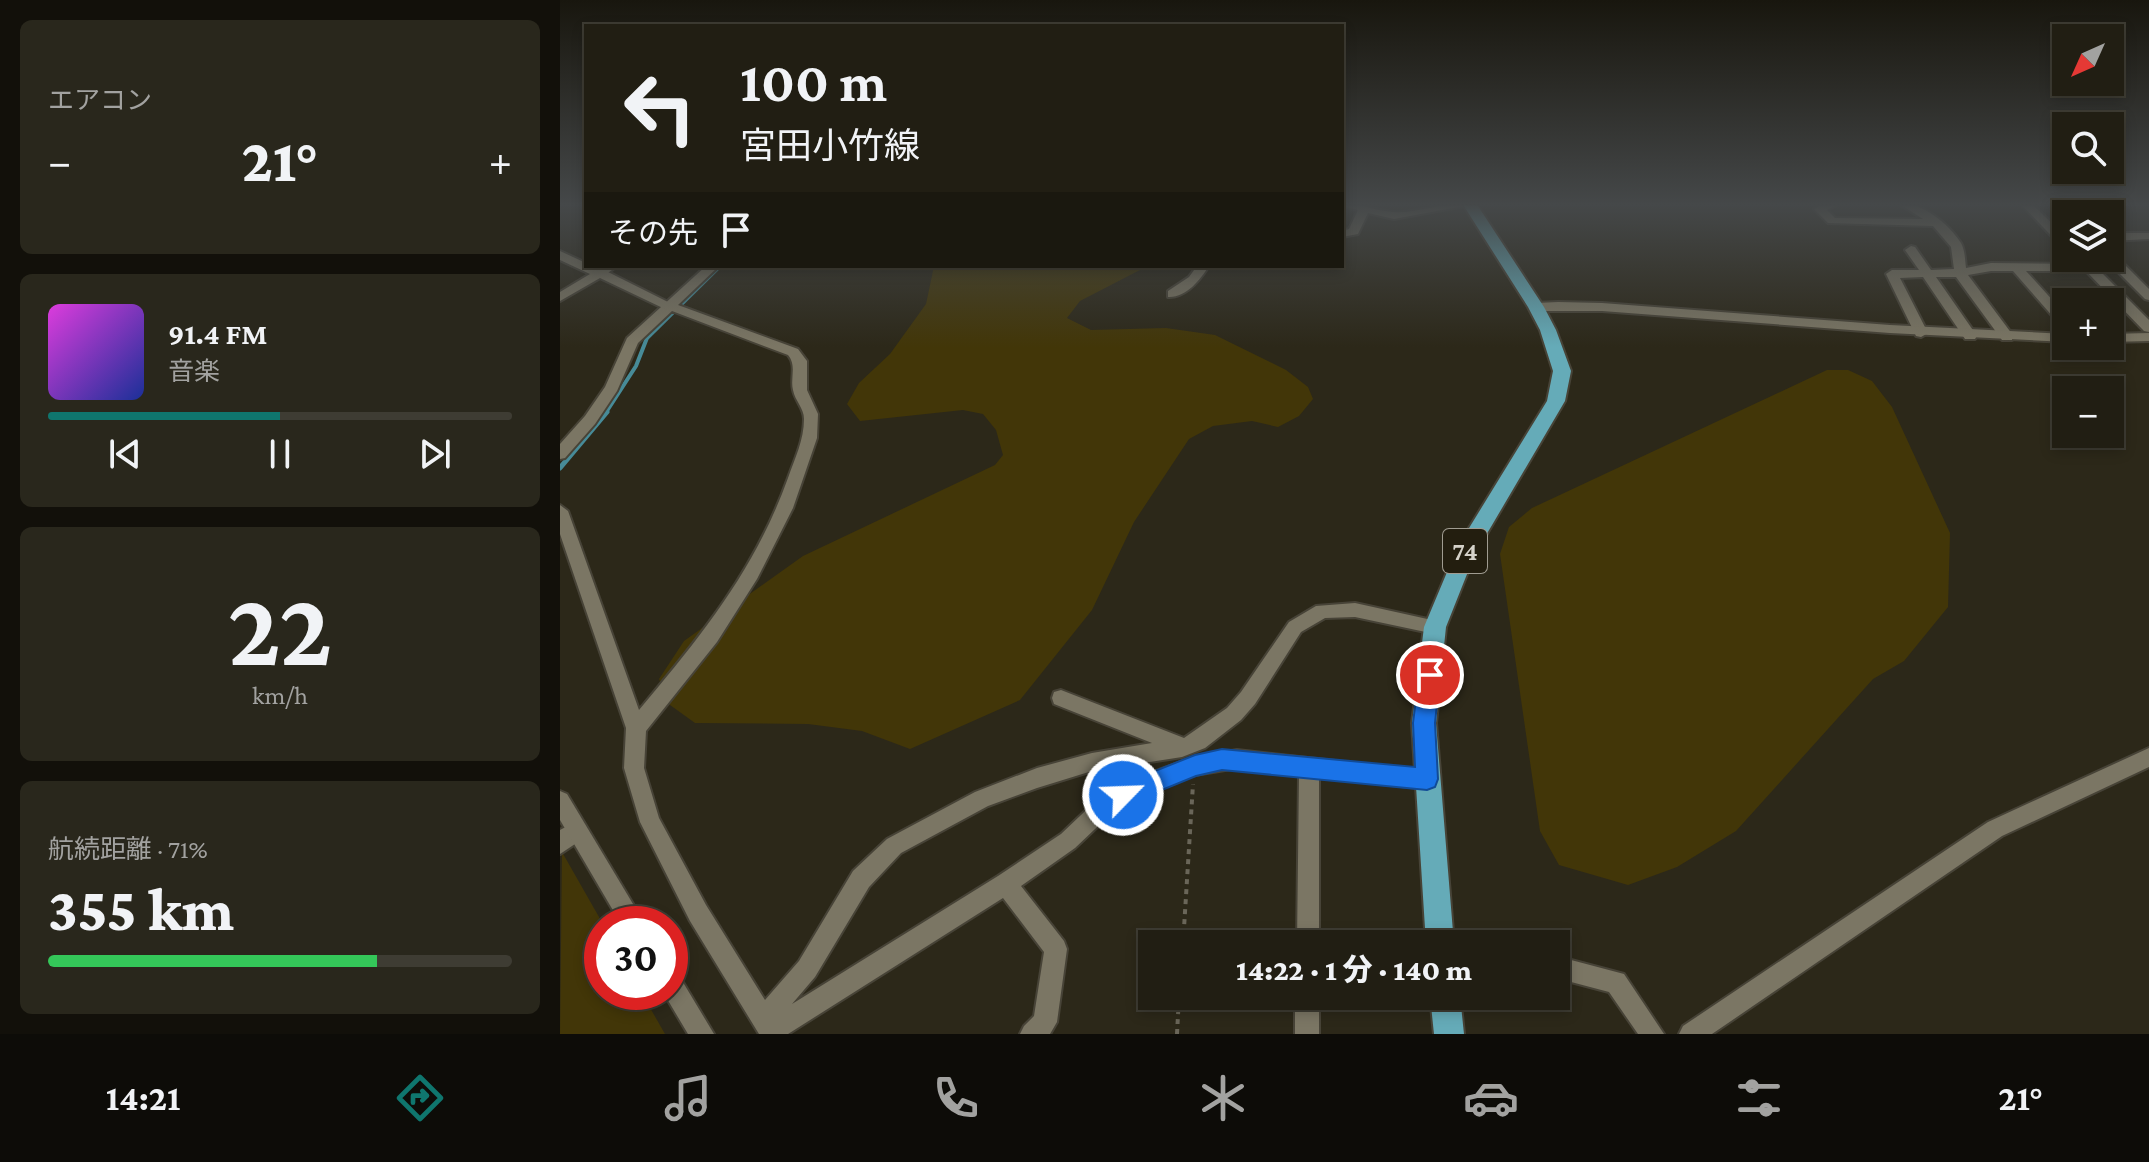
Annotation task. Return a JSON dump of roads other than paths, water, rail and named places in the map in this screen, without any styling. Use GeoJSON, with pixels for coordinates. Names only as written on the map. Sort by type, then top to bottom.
{"type":"FeatureCollection","features":[{"type":"Feature","properties":{"kind":"main road","name":"74"},"geometry":{"type":"LineString","coordinates":[[1439,930],[1424,723],[1435,627],[1465,552],[1556,401],[1561,385],[1557,353],[1536,307],[1498,251]]}},
{"type":"Feature","properties":{"kind":"main road"},"geometry":{"type":"LineString","coordinates":[[1446,1010],[1449,1034]]}},
{"type":"Feature","properties":{"kind":"street"},"geometry":{"type":"LineString","coordinates":[[1912,251],[1970,336]]}},
{"type":"Feature","properties":{"kind":"street"},"geometry":{"type":"LineString","coordinates":[[1958,251],[1960,273],[2007,337]]}},
{"type":"Feature","properties":{"kind":"street"},"geometry":{"type":"LineString","coordinates":[[560,255],[584,262]]}},
{"type":"Feature","properties":{"kind":"street"},"geometry":{"type":"LineString","coordinates":[[1921,333],[1892,274],[1960,273],[1991,267],[2052,268]]}},
{"type":"Feature","properties":{"kind":"street"},"geometry":{"type":"LineString","coordinates":[[560,454],[606,397],[632,341],[711,268]]}},
{"type":"Feature","properties":{"kind":"street"},"geometry":{"type":"LineString","coordinates":[[1172,294],[1194,280],[1202,268]]}},
{"type":"Feature","properties":{"kind":"street"},"geometry":{"type":"LineString","coordinates":[[2017,268],[2052,307]]}},
{"type":"Feature","properties":{"kind":"street"},"geometry":{"type":"LineString","coordinates":[[560,297],[606,269],[672,307],[793,352],[800,361],[800,390],[811,414],[810,438],[785,508],[751,574],[711,637],[636,728]]}},
{"type":"Feature","properties":{"kind":"street"},"geometry":{"type":"LineString","coordinates":[[2094,272],[2149,328]]}},
{"type":"Feature","properties":{"kind":"street"},"geometry":{"type":"LineString","coordinates":[[2124,272],[2149,296]]}},
{"type":"Feature","properties":{"kind":"street"},"geometry":{"type":"LineString","coordinates":[[1536,307],[1623,310],[1970,336],[2052,338]]}},
{"type":"Feature","properties":{"kind":"street"},"geometry":{"type":"LineString","coordinates":[[2124,338],[2149,337]]}},
{"type":"Feature","properties":{"kind":"street"},"geometry":{"type":"LineString","coordinates":[[560,511],[636,728],[634,768],[650,822],[698,913],[769,1029]]}},
{"type":"Feature","properties":{"kind":"street"},"geometry":{"type":"LineString","coordinates":[[1197,758],[1198,742],[1234,714],[1295,627],[1307,618],[1335,608],[1435,627]]}},
{"type":"Feature","properties":{"kind":"street"},"geometry":{"type":"LineString","coordinates":[[1061,698],[1197,758]]}},
{"type":"Feature","properties":{"kind":"street"},"geometry":{"type":"LineString","coordinates":[[1691,1034],[1995,829],[2149,757]]}},
{"type":"Feature","properties":{"kind":"street"},"geometry":{"type":"LineString","coordinates":[[769,1029],[861,879],[894,846],[982,799],[1037,778],[1092,762],[1197,758],[1237,759],[1427,779]]}},
{"type":"Feature","properties":{"kind":"street"},"geometry":{"type":"LineString","coordinates":[[769,1029],[1006,884],[1068,841],[1108,803],[1197,758]]}},
{"type":"Feature","properties":{"kind":"street"},"geometry":{"type":"LineString","coordinates":[[1308,930],[1309,766]]}},
{"type":"Feature","properties":{"kind":"street"},"geometry":{"type":"LineString","coordinates":[[560,801],[569,837],[621,906]]}},
{"type":"Feature","properties":{"kind":"street"},"geometry":{"type":"LineString","coordinates":[[1006,884],[1056,949],[1045,1022],[1032,1034]]}},
{"type":"Feature","properties":{"kind":"street"},"geometry":{"type":"LineString","coordinates":[[1570,970],[1616,982],[1652,1034]]}},
{"type":"Feature","properties":{"kind":"street"},"geometry":{"type":"LineString","coordinates":[[687,1010],[702,1034]]}},
{"type":"Feature","properties":{"kind":"street"},"geometry":{"type":"LineString","coordinates":[[1307,1010],[1307,1034]]}},
{"type":"Feature","properties":{"kind":"waterway"},"geometry":{"type":"LineString","coordinates":[[605,414],[636,366],[647,338],[718,268]]}},
{"type":"Feature","properties":{"kind":"waterway"},"geometry":{"type":"LineString","coordinates":[[560,468],[607,412]]}}]}
